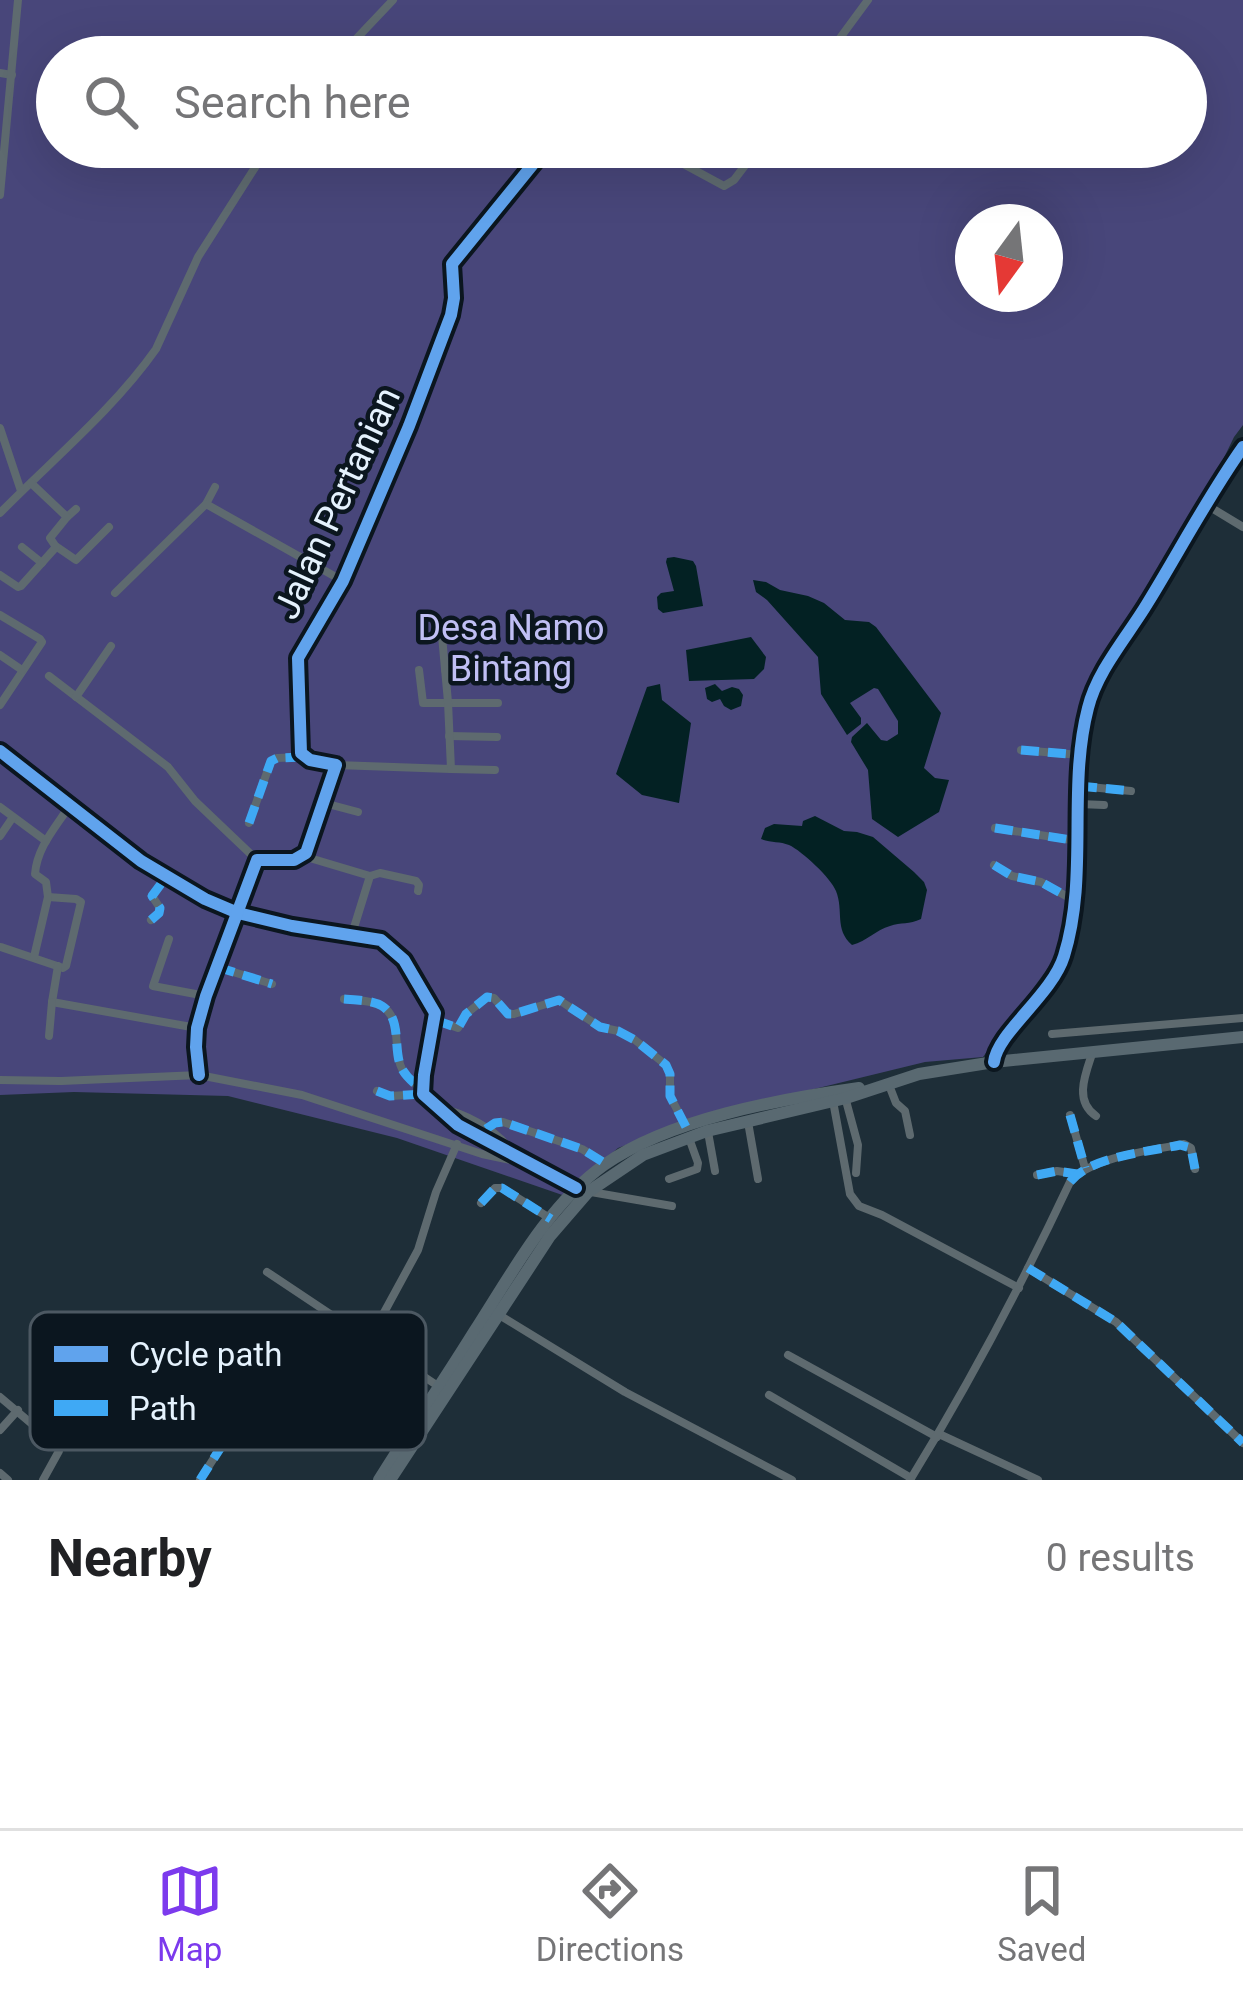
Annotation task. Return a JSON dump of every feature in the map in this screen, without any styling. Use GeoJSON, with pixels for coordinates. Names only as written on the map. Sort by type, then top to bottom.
{"type":"FeatureCollection","features":[{"type":"Feature","properties":{"kind":"highway"},"geometry":{"type":"LineString","coordinates":[[426,1407],[582,1190],[687,1132],[707,1131],[919,1074],[1243,1036]]}},
{"type":"Feature","properties":{"kind":"highway"},"geometry":{"type":"LineString","coordinates":[[426,1422],[551,1219],[606,1164],[635,1147],[821,1093],[840,1097]]}},
{"type":"Feature","properties":{"kind":"highway"},"geometry":{"type":"LineString","coordinates":[[379,1480],[398,1450]]}},
{"type":"Feature","properties":{"kind":"highway"},"geometry":{"type":"LineString","coordinates":[[390,1480],[409,1450]]}},
{"type":"Feature","properties":{"kind":"street"},"geometry":{"type":"LineString","coordinates":[[0,195],[18,0]]}},
{"type":"Feature","properties":{"kind":"street"},"geometry":{"type":"LineString","coordinates":[[359,36],[394,0]]}},
{"type":"Feature","properties":{"kind":"street"},"geometry":{"type":"LineString","coordinates":[[841,36],[868,0]]}},
{"type":"Feature","properties":{"kind":"street"},"geometry":{"type":"LineString","coordinates":[[0,74],[12,75]]}},
{"type":"Feature","properties":{"kind":"street"},"geometry":{"type":"LineString","coordinates":[[0,512],[109,405],[156,349],[182,287],[254,168]]}},
{"type":"Feature","properties":{"kind":"street","name":"Jalan Pertanian"},"geometry":{"type":"LineString","coordinates":[[304,757],[298,658],[343,581],[409,426],[451,315],[452,264],[530,168]]}},
{"type":"Feature","properties":{"kind":"street"},"geometry":{"type":"LineString","coordinates":[[691,168],[724,186],[743,168]]}},
{"type":"Feature","properties":{"kind":"street"},"geometry":{"type":"LineString","coordinates":[[0,428],[21,491]]}},
{"type":"Feature","properties":{"kind":"street"},"geometry":{"type":"LineString","coordinates":[[994,1062],[998,1047],[1046,991],[1064,956],[1075,901],[1080,755],[1088,706],[1100,676],[1243,447]]}},
{"type":"Feature","properties":{"kind":"street"},"geometry":{"type":"LineString","coordinates":[[31,482],[67,517]]}},
{"type":"Feature","properties":{"kind":"street"},"geometry":{"type":"LineString","coordinates":[[115,593],[206,504],[215,487]]}},
{"type":"Feature","properties":{"kind":"street"},"geometry":{"type":"LineString","coordinates":[[206,504],[343,581]]}},
{"type":"Feature","properties":{"kind":"street"},"geometry":{"type":"LineString","coordinates":[[1205,504],[1243,527]]}},
{"type":"Feature","properties":{"kind":"street"},"geometry":{"type":"LineString","coordinates":[[76,508],[50,538],[76,560],[109,527]]}},
{"type":"Feature","properties":{"kind":"street"},"geometry":{"type":"LineString","coordinates":[[22,547],[42,562]]}},
{"type":"Feature","properties":{"kind":"street"},"geometry":{"type":"LineString","coordinates":[[0,575],[20,587],[56,547]]}},
{"type":"Feature","properties":{"kind":"street"},"geometry":{"type":"LineString","coordinates":[[0,615],[41,640],[38,652],[1,702]]}},
{"type":"Feature","properties":{"kind":"street"},"geometry":{"type":"LineString","coordinates":[[440,626],[451,769]]}},
{"type":"Feature","properties":{"kind":"street"},"geometry":{"type":"LineString","coordinates":[[69,696],[111,646]]}},
{"type":"Feature","properties":{"kind":"street"},"geometry":{"type":"LineString","coordinates":[[0,656],[22,670]]}},
{"type":"Feature","properties":{"kind":"street"},"geometry":{"type":"LineString","coordinates":[[419,670],[422,702],[498,703]]}},
{"type":"Feature","properties":{"kind":"street"},"geometry":{"type":"LineString","coordinates":[[445,670],[497,671]]}},
{"type":"Feature","properties":{"kind":"street"},"geometry":{"type":"LineString","coordinates":[[50,676],[69,696],[168,767],[195,801],[257,860],[303,856],[370,875],[416,881],[418,891]]}},
{"type":"Feature","properties":{"kind":"street"},"geometry":{"type":"LineString","coordinates":[[449,736],[497,736]]}},
{"type":"Feature","properties":{"kind":"street"},"geometry":{"type":"LineString","coordinates":[[1021,750],[1080,755]]}},
{"type":"Feature","properties":{"kind":"street"},"geometry":{"type":"LineString","coordinates":[[0,751],[114,841],[205,899],[238,913],[381,940],[391,946],[432,1006],[435,1020],[423,1092]]}},
{"type":"Feature","properties":{"kind":"street"},"geometry":{"type":"LineString","coordinates":[[248,823],[271,761],[304,757],[336,765],[495,770]]}},
{"type":"Feature","properties":{"kind":"street"},"geometry":{"type":"LineString","coordinates":[[303,856],[336,765]]}},
{"type":"Feature","properties":{"kind":"street"},"geometry":{"type":"LineString","coordinates":[[1079,786],[1131,791]]}},
{"type":"Feature","properties":{"kind":"street"},"geometry":{"type":"LineString","coordinates":[[324,803],[358,812]]}},
{"type":"Feature","properties":{"kind":"street"},"geometry":{"type":"LineString","coordinates":[[1078,804],[1104,805]]}},
{"type":"Feature","properties":{"kind":"street"},"geometry":{"type":"LineString","coordinates":[[34,957],[48,897],[46,882],[34,873],[37,859],[70,805]]}},
{"type":"Feature","properties":{"kind":"street"},"geometry":{"type":"LineString","coordinates":[[0,807],[46,841]]}},
{"type":"Feature","properties":{"kind":"street"},"geometry":{"type":"LineString","coordinates":[[0,836],[13,817]]}},
{"type":"Feature","properties":{"kind":"street"},"geometry":{"type":"LineString","coordinates":[[995,828],[1078,841]]}},
{"type":"Feature","properties":{"kind":"street"},"geometry":{"type":"LineString","coordinates":[[199,1075],[197,1028],[257,860]]}},
{"type":"Feature","properties":{"kind":"street"},"geometry":{"type":"LineString","coordinates":[[994,865],[1075,901]]}},
{"type":"Feature","properties":{"kind":"street"},"geometry":{"type":"LineString","coordinates":[[352,934],[370,875]]}},
{"type":"Feature","properties":{"kind":"street"},"geometry":{"type":"LineString","coordinates":[[151,920],[160,908],[152,896],[166,878]]}},
{"type":"Feature","properties":{"kind":"street"},"geometry":{"type":"LineString","coordinates":[[1,947],[66,966],[81,904],[77,899],[48,897]]}},
{"type":"Feature","properties":{"kind":"street"},"geometry":{"type":"LineString","coordinates":[[169,939],[153,986],[206,996]]}},
{"type":"Feature","properties":{"kind":"street"},"geometry":{"type":"LineString","coordinates":[[49,1036],[58,966]]}},
{"type":"Feature","properties":{"kind":"street"},"geometry":{"type":"LineString","coordinates":[[217,967],[272,984]]}},
{"type":"Feature","properties":{"kind":"street"},"geometry":{"type":"LineString","coordinates":[[435,1020],[458,1028],[466,1014],[487,997],[494,998],[508,1014],[559,1000],[601,1027],[635,1040],[666,1065],[670,1096],[697,1169],[669,1179]]}},
{"type":"Feature","properties":{"kind":"street"},"geometry":{"type":"LineString","coordinates":[[344,999],[388,1010],[402,1069],[458,1125],[582,1190],[672,1206]]}},
{"type":"Feature","properties":{"kind":"street"},"geometry":{"type":"LineString","coordinates":[[52,1002],[197,1028]]}},
{"type":"Feature","properties":{"kind":"street"},"geometry":{"type":"LineString","coordinates":[[1052,1034],[1243,1018]]}},
{"type":"Feature","properties":{"kind":"street"},"geometry":{"type":"LineString","coordinates":[[1173,1026],[1175,1043]]}},
{"type":"Feature","properties":{"kind":"street"},"geometry":{"type":"LineString","coordinates":[[1092,1052],[1083,1098],[1096,1116]]}},
{"type":"Feature","properties":{"kind":"street"},"geometry":{"type":"LineString","coordinates":[[0,1080],[199,1075],[302,1095],[507,1161],[528,1163]]}},
{"type":"Feature","properties":{"kind":"street"},"geometry":{"type":"LineString","coordinates":[[886,1085],[905,1111],[910,1135]]}},
{"type":"Feature","properties":{"kind":"street"},"geometry":{"type":"LineString","coordinates":[[377,1091],[390,1096],[423,1092]]}},
{"type":"Feature","properties":{"kind":"street"},"geometry":{"type":"LineString","coordinates":[[840,1097],[858,1145],[856,1173]]}},
{"type":"Feature","properties":{"kind":"street"},"geometry":{"type":"LineString","coordinates":[[840,1097],[850,1194],[856,1204],[1019,1288]]}},
{"type":"Feature","properties":{"kind":"street"},"geometry":{"type":"LineString","coordinates":[[435,1107],[501,1137],[511,1153]]}},
{"type":"Feature","properties":{"kind":"street"},"geometry":{"type":"LineString","coordinates":[[1070,1115],[1081,1171]]}},
{"type":"Feature","properties":{"kind":"street"},"geometry":{"type":"LineString","coordinates":[[748,1120],[758,1179]]}},
{"type":"Feature","properties":{"kind":"street"},"geometry":{"type":"LineString","coordinates":[[486,1129],[503,1122],[583,1149],[606,1164]]}},
{"type":"Feature","properties":{"kind":"street"},"geometry":{"type":"LineString","coordinates":[[707,1131],[715,1172]]}},
{"type":"Feature","properties":{"kind":"street"},"geometry":{"type":"LineString","coordinates":[[384,1312],[418,1250],[457,1144]]}},
{"type":"Feature","properties":{"kind":"street"},"geometry":{"type":"LineString","coordinates":[[1037,1174],[1081,1171],[1184,1144],[1191,1148],[1196,1169]]}},
{"type":"Feature","properties":{"kind":"street"},"geometry":{"type":"LineString","coordinates":[[769,1395],[914,1478],[1019,1288],[1070,1182],[1081,1171]]}},
{"type":"Feature","properties":{"kind":"street"},"geometry":{"type":"LineString","coordinates":[[481,1203],[495,1188],[502,1188],[551,1219]]}},
{"type":"Feature","properties":{"kind":"street"},"geometry":{"type":"LineString","coordinates":[[1028,1268],[1116,1322],[1243,1444]]}},
{"type":"Feature","properties":{"kind":"street"},"geometry":{"type":"LineString","coordinates":[[267,1272],[325,1312]]}},
{"type":"Feature","properties":{"kind":"street"},"geometry":{"type":"LineString","coordinates":[[494,1312],[625,1392],[792,1480]]}},
{"type":"Feature","properties":{"kind":"street"},"geometry":{"type":"LineString","coordinates":[[788,1355],[938,1436],[1039,1480]]}},
{"type":"Feature","properties":{"kind":"street"},"geometry":{"type":"LineString","coordinates":[[426,1379],[439,1387]]}},
{"type":"Feature","properties":{"kind":"street"},"geometry":{"type":"LineString","coordinates":[[0,1396],[30,1421]]}},
{"type":"Feature","properties":{"kind":"street"},"geometry":{"type":"LineString","coordinates":[[0,1430],[17,1410]]}},
{"type":"Feature","properties":{"kind":"street"},"geometry":{"type":"LineString","coordinates":[[43,1480],[56,1450]]}},
{"type":"Feature","properties":{"kind":"street"},"geometry":{"type":"LineString","coordinates":[[200,1480],[219,1450]]}},
{"type":"Feature","properties":{"kind":"street"},"geometry":{"type":"LineString","coordinates":[[0,1472],[8,1480]]}},
{"type":"Feature","properties":{"kind":"green space","name":"Desa Namo Bintang"},"geometry":{"type":"Polygon","coordinates":[[[0,0],[1243,0],[1243,425],[1204,499],[1093,677],[1080,719],[1073,871],[1059,950],[983,1057],[925,1062],[703,1116],[618,1148],[577,1183],[571,1198],[397,1138],[228,1096],[0,1095],[0,0]]]}},
{"type":"Feature","properties":{"kind":"shaded area"},"geometry":{"type":"Polygon","coordinates":[[[674,557],[696,566],[703,606],[663,613],[657,597],[674,591],[666,562],[674,557]]]}},
{"type":"Feature","properties":{"kind":"shaded area"},"geometry":{"type":"Polygon","coordinates":[[[753,580],[808,596],[845,620],[876,627],[941,713],[924,768],[935,778],[949,780],[939,812],[898,837],[872,819],[868,770],[852,737],[867,723],[887,741],[898,734],[898,721],[874,688],[850,703],[861,724],[847,735],[821,694],[818,657],[756,592],[753,580]]]}},
{"type":"Feature","properties":{"kind":"shaded area"},"geometry":{"type":"Polygon","coordinates":[[[751,637],[766,657],[764,669],[754,679],[689,681],[686,650],[751,637]]]}},
{"type":"Feature","properties":{"kind":"shaded area"},"geometry":{"type":"Polygon","coordinates":[[[660,684],[662,700],[691,723],[679,803],[642,795],[616,774],[647,687],[660,684]]]}},
{"type":"Feature","properties":{"kind":"shaded area"},"geometry":{"type":"Polygon","coordinates":[[[715,684],[722,691],[739,689],[741,706],[731,710],[720,699],[707,699],[705,688],[715,684]]]}},
{"type":"Feature","properties":{"kind":"shaded area"},"geometry":{"type":"Polygon","coordinates":[[[815,816],[844,831],[873,837],[914,872],[927,890],[921,919],[885,928],[852,945],[843,933],[836,891],[816,865],[795,848],[761,839],[765,828],[774,824],[802,826],[815,816]]]}},
{"type":"Feature","properties":{"kind":"marked path"},"geometry":{"type":"LineString","coordinates":[[1021,750],[1080,755]]}},
{"type":"Feature","properties":{"kind":"marked path"},"geometry":{"type":"LineString","coordinates":[[249,823],[271,761],[304,757]]}},
{"type":"Feature","properties":{"kind":"marked path"},"geometry":{"type":"LineString","coordinates":[[1079,786],[1131,791]]}},
{"type":"Feature","properties":{"kind":"marked path"},"geometry":{"type":"LineString","coordinates":[[995,828],[1078,841]]}},
{"type":"Feature","properties":{"kind":"marked path"},"geometry":{"type":"LineString","coordinates":[[994,865],[1075,901]]}},
{"type":"Feature","properties":{"kind":"marked path"},"geometry":{"type":"LineString","coordinates":[[151,920],[160,908],[152,896],[166,877]]}},
{"type":"Feature","properties":{"kind":"marked path"},"geometry":{"type":"LineString","coordinates":[[217,967],[272,984]]}},
{"type":"Feature","properties":{"kind":"marked path"},"geometry":{"type":"LineString","coordinates":[[435,1020],[458,1028],[466,1014],[487,997],[494,998],[508,1014],[559,1000],[600,1027],[635,1040],[666,1065],[670,1096],[686,1127]]}},
{"type":"Feature","properties":{"kind":"marked path"},"geometry":{"type":"LineString","coordinates":[[344,999],[374,1003],[388,1012],[402,1069],[423,1090]]}},
{"type":"Feature","properties":{"kind":"marked path"},"geometry":{"type":"LineString","coordinates":[[377,1091],[390,1096],[423,1094]]}},
{"type":"Feature","properties":{"kind":"marked path"},"geometry":{"type":"LineString","coordinates":[[1070,1115],[1085,1168]]}},
{"type":"Feature","properties":{"kind":"marked path"},"geometry":{"type":"LineString","coordinates":[[486,1129],[503,1122],[582,1149],[606,1164]]}},
{"type":"Feature","properties":{"kind":"marked path"},"geometry":{"type":"LineString","coordinates":[[1070,1182],[1106,1161],[1180,1145],[1191,1148],[1195,1169]]}},
{"type":"Feature","properties":{"kind":"marked path"},"geometry":{"type":"LineString","coordinates":[[1037,1175],[1077,1174]]}},
{"type":"Feature","properties":{"kind":"marked path"},"geometry":{"type":"LineString","coordinates":[[481,1203],[495,1188],[502,1188],[551,1219]]}},
{"type":"Feature","properties":{"kind":"marked path"},"geometry":{"type":"LineString","coordinates":[[1028,1268],[1116,1322],[1243,1443]]}},
{"type":"Feature","properties":{"kind":"marked path"},"geometry":{"type":"LineString","coordinates":[[200,1480],[219,1450]]}},
{"type":"Feature","properties":{"kind":"cycle path"},"geometry":{"type":"LineString","coordinates":[[199,1075],[197,1028],[257,860],[294,860],[306,853],[336,765],[310,760],[301,753],[298,658],[343,581],[409,426],[451,315],[452,264],[530,168]]}},
{"type":"Feature","properties":{"kind":"cycle path"},"geometry":{"type":"LineString","coordinates":[[994,1062],[1064,956],[1075,895],[1082,739],[1092,694],[1243,447]]}},
{"type":"Feature","properties":{"kind":"cycle path"},"geometry":{"type":"LineString","coordinates":[[0,751],[141,861],[205,899],[292,926],[381,940],[404,960],[435,1013],[423,1094],[458,1125],[576,1188]]}}]}
